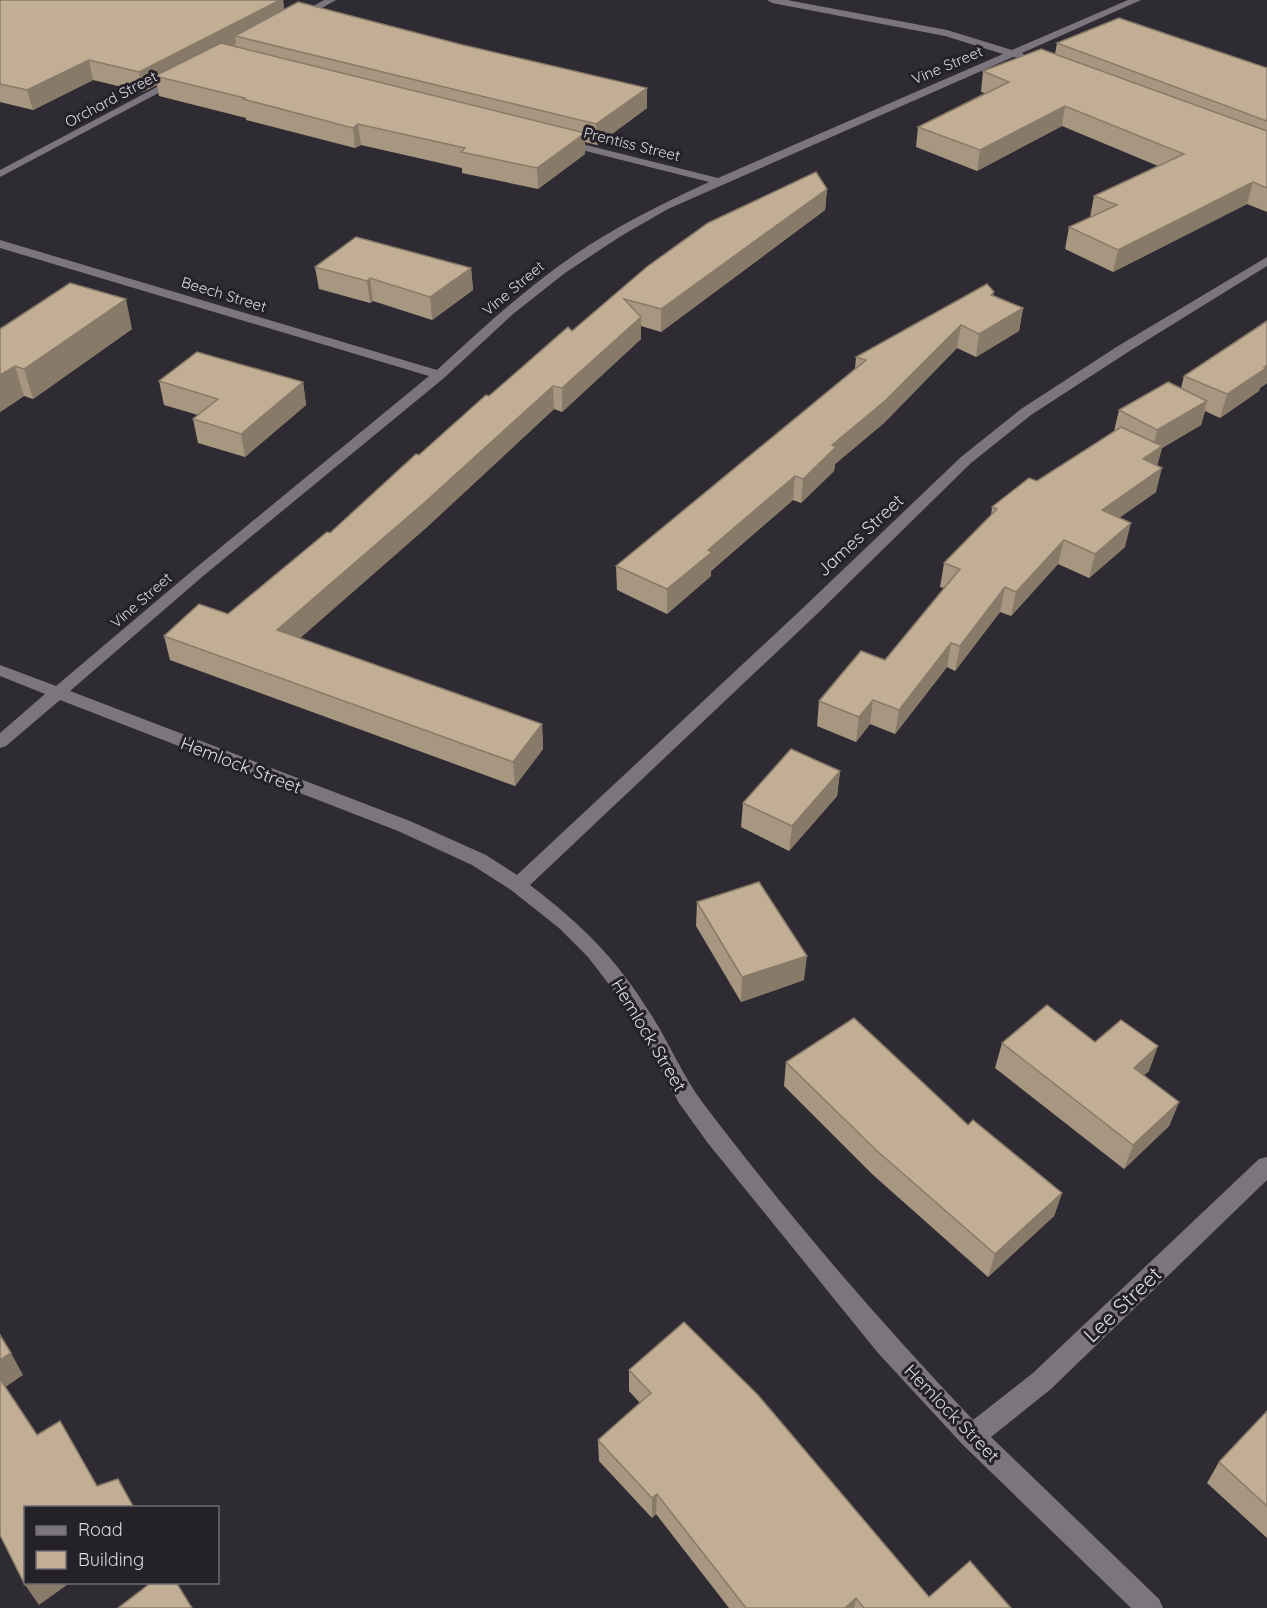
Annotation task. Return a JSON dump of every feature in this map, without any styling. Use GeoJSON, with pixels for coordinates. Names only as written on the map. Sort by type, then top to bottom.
{"type":"FeatureCollection","features":[{"type":"Feature","properties":{"kind":"street"},"geometry":{"type":"LineString","coordinates":[[282,26],[332,0]]}},
{"type":"Feature","properties":{"kind":"street"},"geometry":{"type":"LineString","coordinates":[[772,0],[947,33],[1036,61]]}},
{"type":"Feature","properties":{"kind":"street","name":"Vine Street"},"geometry":{"type":"LineString","coordinates":[[0,742],[197,574],[439,375],[509,311],[561,270],[664,207],[1136,0]]}},
{"type":"Feature","properties":{"kind":"street","name":"Orchard Street"},"geometry":{"type":"LineString","coordinates":[[0,174],[193,73]]}},
{"type":"Feature","properties":{"kind":"street","name":"Prentiss Street"},"geometry":{"type":"LineString","coordinates":[[547,138],[720,182]]}},
{"type":"Feature","properties":{"kind":"street","name":"Beech Street"},"geometry":{"type":"LineString","coordinates":[[0,244],[439,375]]}},
{"type":"Feature","properties":{"kind":"street","name":"James Street"},"geometry":{"type":"LineString","coordinates":[[518,885],[811,610],[966,460],[1026,412],[1123,349],[1267,261]]}},
{"type":"Feature","properties":{"kind":"street","name":"Hemlock Street"},"geometry":{"type":"LineString","coordinates":[[0,670],[254,771],[404,826],[479,860],[518,885],[566,923],[595,952],[621,985],[644,1020],[686,1097],[715,1136],[886,1345],[972,1436],[1150,1608]]}},
{"type":"Feature","properties":{"kind":"street","name":"Lee Street"},"geometry":{"type":"LineString","coordinates":[[972,1436],[1042,1381],[1267,1166]]}},
{"type":"Feature","properties":{"kind":"building"},"geometry":{"type":"Polygon","coordinates":[[[0,0],[280,0],[139,72],[89,60],[27,90],[0,84],[0,0]]]}},
{"type":"Feature","properties":{"kind":"building"},"geometry":{"type":"Polygon","coordinates":[[[298,2],[459,44],[647,88],[596,124],[235,36],[298,2]]]}},
{"type":"Feature","properties":{"kind":"building"},"geometry":{"type":"Polygon","coordinates":[[[1119,18],[1267,68],[1267,121],[1057,43],[1119,18]]]}},
{"type":"Feature","properties":{"kind":"building"},"geometry":{"type":"Polygon","coordinates":[[[221,43],[585,133],[537,168],[461,152],[465,148],[358,124],[353,128],[155,76],[221,43]]]}},
{"type":"Feature","properties":{"kind":"building"},"geometry":{"type":"Polygon","coordinates":[[[1041,49],[1267,131],[1267,188],[1253,182],[1118,250],[1069,227],[1117,205],[1094,196],[1184,154],[1065,106],[980,150],[918,127],[1009,82],[983,71],[1041,49]]]}},
{"type":"Feature","properties":{"kind":"building"},"geometry":{"type":"Polygon","coordinates":[[[816,172],[827,189],[661,309],[624,299],[641,317],[562,388],[553,386],[424,503],[277,630],[542,724],[513,762],[164,636],[199,604],[228,614],[327,532],[330,533],[416,454],[419,455],[486,395],[489,396],[568,327],[572,331],[648,266],[708,223],[816,172]]]}},
{"type":"Feature","properties":{"kind":"building"},"geometry":{"type":"Polygon","coordinates":[[[356,237],[471,268],[430,297],[370,278],[367,281],[315,267],[356,237]]]}},
{"type":"Feature","properties":{"kind":"building"},"geometry":{"type":"Polygon","coordinates":[[[70,283],[126,299],[24,369],[15,366],[0,375],[0,329],[70,283]]]}},
{"type":"Feature","properties":{"kind":"building"},"geometry":{"type":"Polygon","coordinates":[[[987,284],[994,292],[991,295],[1023,308],[979,334],[961,325],[886,400],[832,445],[836,447],[803,479],[795,476],[708,550],[712,552],[667,589],[616,566],[866,360],[856,357],[987,284]]]}},
{"type":"Feature","properties":{"kind":"building"},"geometry":{"type":"Polygon","coordinates":[[[1267,321],[1267,365],[1264,367],[1266,368],[1227,394],[1184,376],[1267,321]]]}},
{"type":"Feature","properties":{"kind":"building"},"geometry":{"type":"Polygon","coordinates":[[[197,352],[303,382],[241,434],[193,419],[218,399],[159,381],[197,352]]]}},
{"type":"Feature","properties":{"kind":"building"},"geometry":{"type":"Polygon","coordinates":[[[1168,382],[1207,401],[1157,430],[1119,410],[1168,382]]]}},
{"type":"Feature","properties":{"kind":"building"},"geometry":{"type":"Polygon","coordinates":[[[1121,427],[1162,446],[1143,459],[1162,468],[1102,510],[1131,523],[1095,554],[1064,540],[1016,592],[1005,587],[960,646],[951,643],[899,710],[873,700],[859,717],[819,701],[861,651],[885,660],[960,569],[944,563],[997,509],[992,507],[1029,478],[1037,481],[1121,427]]]}},
{"type":"Feature","properties":{"kind":"building"},"geometry":{"type":"Polygon","coordinates":[[[791,749],[840,771],[792,826],[743,803],[791,749]]]}},
{"type":"Feature","properties":{"kind":"building"},"geometry":{"type":"Polygon","coordinates":[[[759,882],[807,956],[742,977],[697,902],[759,882]]]}},
{"type":"Feature","properties":{"kind":"building"},"geometry":{"type":"Polygon","coordinates":[[[1047,1005],[1095,1042],[1121,1020],[1158,1046],[1134,1068],[1179,1102],[1133,1145],[1002,1043],[1047,1005]]]}},
{"type":"Feature","properties":{"kind":"building"},"geometry":{"type":"Polygon","coordinates":[[[854,1018],[968,1125],[973,1120],[1062,1193],[995,1254],[876,1150],[786,1062],[854,1018]]]}},
{"type":"Feature","properties":{"kind":"building"},"geometry":{"type":"Polygon","coordinates":[[[684,1322],[758,1395],[929,1597],[970,1561],[1011,1608],[864,1608],[856,1598],[845,1608],[746,1608],[657,1494],[652,1498],[598,1440],[651,1393],[629,1370],[684,1322]]]}},
{"type":"Feature","properties":{"kind":"building"},"geometry":{"type":"Polygon","coordinates":[[[0,1335],[11,1353],[0,1360],[0,1335]]]}},
{"type":"Feature","properties":{"kind":"building"},"geometry":{"type":"Polygon","coordinates":[[[0,1379],[37,1435],[60,1421],[97,1486],[118,1479],[133,1506],[24,1506],[24,1583],[0,1535],[0,1379]]]}},
{"type":"Feature","properties":{"kind":"building"},"geometry":{"type":"Polygon","coordinates":[[[1267,1411],[1267,1506],[1219,1462],[1267,1411]]]}},
{"type":"Feature","properties":{"kind":"building"},"geometry":{"type":"Polygon","coordinates":[[[149,1584],[177,1584],[192,1608],[118,1608],[149,1584]]]}}]}
